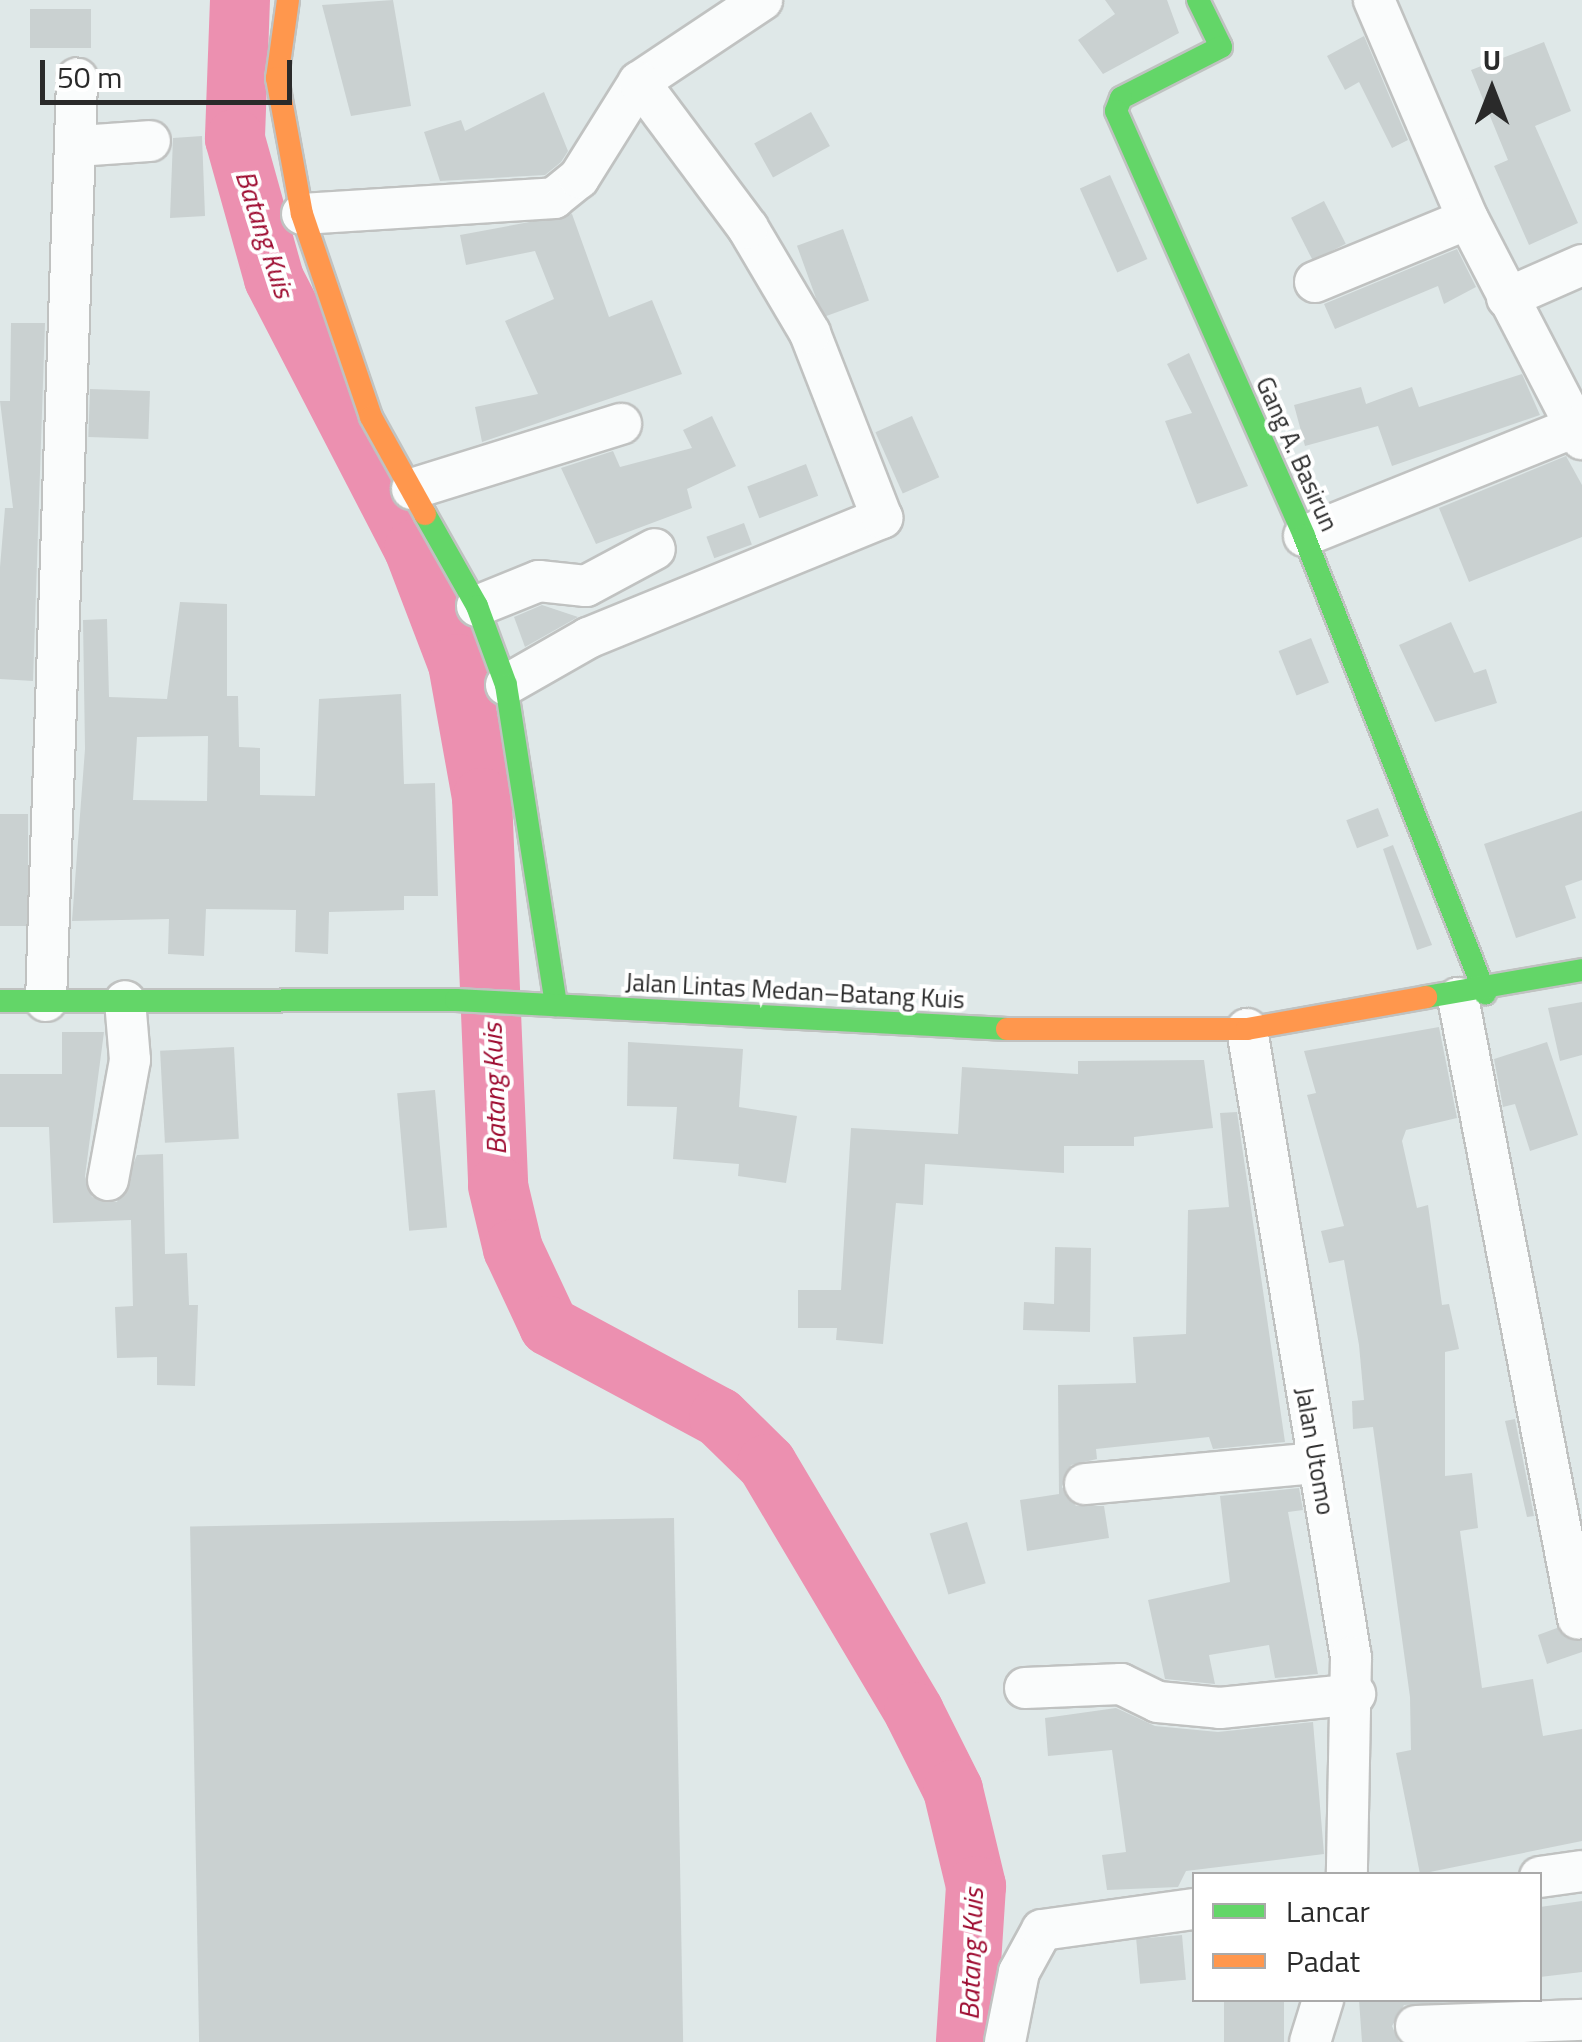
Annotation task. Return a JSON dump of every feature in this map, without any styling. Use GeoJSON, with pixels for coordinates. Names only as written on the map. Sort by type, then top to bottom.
{"type":"FeatureCollection","features":[{"type":"Feature","properties":{"kind":"main road"},"geometry":{"type":"LineString","coordinates":[[288,0],[277,78],[302,214],[371,417],[477,606],[506,685],[556,1004]]}},
{"type":"Feature","properties":{"kind":"main road","name":"Gang A. Basirun"},"geometry":{"type":"LineString","coordinates":[[1198,0],[1221,47],[1121,98],[1116,111],[1304,536],[1472,996]]}},
{"type":"Feature","properties":{"kind":"main road","name":"Jalan Lintas Medan–Batang Kuis"},"geometry":{"type":"LineString","coordinates":[[0,1001],[456,1000],[939,1029],[1247,1029],[1472,996],[1582,970]]}},
{"type":"Feature","properties":{"kind":"street"},"geometry":{"type":"LineString","coordinates":[[302,214],[554,198],[579,178],[640,82],[762,0]]}},
{"type":"Feature","properties":{"kind":"street"},"geometry":{"type":"LineString","coordinates":[[1304,536],[1580,432],[1468,219],[1374,0]]}},
{"type":"Feature","properties":{"kind":"street"},"geometry":{"type":"LineString","coordinates":[[46,1001],[79,146],[77,79]]}},
{"type":"Feature","properties":{"kind":"street"},"geometry":{"type":"LineString","coordinates":[[506,685],[588,638],[882,518],[810,333],[748,228],[640,82]]}},
{"type":"Feature","properties":{"kind":"street"},"geometry":{"type":"LineString","coordinates":[[79,146],[150,141]]}},
{"type":"Feature","properties":{"kind":"street"},"geometry":{"type":"LineString","coordinates":[[1315,282],[1468,219]]}},
{"type":"Feature","properties":{"kind":"street"},"geometry":{"type":"LineString","coordinates":[[1507,298],[1582,265]]}},
{"type":"Feature","properties":{"kind":"street"},"geometry":{"type":"LineString","coordinates":[[412,488],[622,424]]}},
{"type":"Feature","properties":{"kind":"street"},"geometry":{"type":"LineString","coordinates":[[477,606],[539,581],[586,586],[655,549]]}},
{"type":"Feature","properties":{"kind":"street"},"geometry":{"type":"LineString","coordinates":[[1472,996],[1578,1618]]}},
{"type":"Feature","properties":{"kind":"street"},"geometry":{"type":"LineString","coordinates":[[108,1180],[130,1060],[125,1001]]}},
{"type":"Feature","properties":{"kind":"street","name":"Jalan Utomo"},"geometry":{"type":"LineString","coordinates":[[1247,1029],[1354,1694],[1347,1872]]}},
{"type":"Feature","properties":{"kind":"street"},"geometry":{"type":"LineString","coordinates":[[1085,1484],[1317,1463]]}},
{"type":"Feature","properties":{"kind":"street"},"geometry":{"type":"LineString","coordinates":[[1025,1688],[1121,1684],[1158,1702],[1220,1708],[1354,1694]]}},
{"type":"Feature","properties":{"kind":"street"},"geometry":{"type":"LineString","coordinates":[[1542,1877],[1582,1871]]}},
{"type":"Feature","properties":{"kind":"street"},"geometry":{"type":"LineString","coordinates":[[1006,2042],[1019,1972],[1042,1930],[1192,1909]]}},
{"type":"Feature","properties":{"kind":"street"},"geometry":{"type":"LineString","coordinates":[[1310,2042],[1322,2002]]}},
{"type":"Feature","properties":{"kind":"street"},"geometry":{"type":"LineString","coordinates":[[1415,2022],[1582,2020]]}},
{"type":"Feature","properties":{"kind":"building"},"geometry":{"type":"Polygon","coordinates":[[[393,0],[411,106],[351,116],[322,5],[393,0]]]}},
{"type":"Feature","properties":{"kind":"building"},"geometry":{"type":"Polygon","coordinates":[[[1105,0],[1167,0],[1179,33],[1103,74],[1078,40],[1115,14],[1105,0]]]}},
{"type":"Feature","properties":{"kind":"building"},"geometry":{"type":"Polygon","coordinates":[[[30,9],[91,9],[91,48],[30,48],[30,9]]]}},
{"type":"Feature","properties":{"kind":"building"},"geometry":{"type":"Polygon","coordinates":[[[1364,36],[1408,140],[1392,148],[1359,82],[1345,90],[1327,56],[1364,36]]]}},
{"type":"Feature","properties":{"kind":"building"},"geometry":{"type":"Polygon","coordinates":[[[1544,42],[1571,111],[1535,126],[1578,223],[1529,245],[1494,166],[1508,160],[1471,70],[1544,42]]]}},
{"type":"Feature","properties":{"kind":"building"},"geometry":{"type":"Polygon","coordinates":[[[544,92],[568,151],[561,162],[545,175],[440,181],[424,132],[461,120],[465,131],[544,92]]]}},
{"type":"Feature","properties":{"kind":"building"},"geometry":{"type":"Polygon","coordinates":[[[811,112],[830,146],[773,178],[754,144],[811,112]]]}},
{"type":"Feature","properties":{"kind":"building"},"geometry":{"type":"Polygon","coordinates":[[[202,136],[205,216],[170,218],[173,138],[202,136]]]}},
{"type":"Feature","properties":{"kind":"building"},"geometry":{"type":"Polygon","coordinates":[[[1110,175],[1147,259],[1117,272],[1080,188],[1110,175]]]}},
{"type":"Feature","properties":{"kind":"building"},"geometry":{"type":"Polygon","coordinates":[[[1324,201],[1346,244],[1313,261],[1291,218],[1324,201]]]}},
{"type":"Feature","properties":{"kind":"building"},"geometry":{"type":"Polygon","coordinates":[[[572,214],[609,317],[652,300],[682,374],[482,442],[475,407],[538,394],[505,321],[554,299],[535,251],[466,265],[460,235],[572,214]]]}},
{"type":"Feature","properties":{"kind":"building"},"geometry":{"type":"Polygon","coordinates":[[[843,229],[869,300],[823,317],[797,246],[843,229]]]}},
{"type":"Feature","properties":{"kind":"building"},"geometry":{"type":"Polygon","coordinates":[[[1457,249],[1476,287],[1444,304],[1438,286],[1335,329],[1324,304],[1457,249]]]}},
{"type":"Feature","properties":{"kind":"building"},"geometry":{"type":"Polygon","coordinates":[[[11,323],[45,323],[33,681],[0,679],[0,567],[5,508],[13,508],[0,401],[10,401],[11,323]]]}},
{"type":"Feature","properties":{"kind":"building"},"geometry":{"type":"Polygon","coordinates":[[[1189,353],[1248,486],[1197,504],[1165,421],[1192,413],[1167,364],[1189,353]]]}},
{"type":"Feature","properties":{"kind":"building"},"geometry":{"type":"Polygon","coordinates":[[[1522,374],[1540,415],[1392,466],[1378,426],[1305,446],[1294,405],[1361,387],[1366,404],[1412,387],[1419,407],[1522,374]]]}},
{"type":"Feature","properties":{"kind":"building"},"geometry":{"type":"Polygon","coordinates":[[[90,389],[150,391],[148,439],[88,437],[90,389]]]}},
{"type":"Feature","properties":{"kind":"building"},"geometry":{"type":"Polygon","coordinates":[[[712,416],[736,466],[687,489],[692,508],[596,544],[561,468],[613,451],[620,467],[692,448],[683,430],[712,416]]]}},
{"type":"Feature","properties":{"kind":"building"},"geometry":{"type":"Polygon","coordinates":[[[912,416],[939,477],[903,493],[875,432],[912,416]]]}},
{"type":"Feature","properties":{"kind":"building"},"geometry":{"type":"Polygon","coordinates":[[[1566,456],[1582,485],[1582,537],[1469,582],[1439,508],[1566,456]]]}},
{"type":"Feature","properties":{"kind":"building"},"geometry":{"type":"Polygon","coordinates":[[[806,464],[818,496],[759,518],[747,487],[806,464]]]}},
{"type":"Feature","properties":{"kind":"building"},"geometry":{"type":"Polygon","coordinates":[[[744,523],[752,545],[714,558],[706,537],[744,523]]]}},
{"type":"Feature","properties":{"kind":"building"},"geometry":{"type":"Polygon","coordinates":[[[180,602],[227,604],[227,696],[238,696],[239,747],[260,748],[260,795],[315,796],[319,699],[401,694],[404,784],[435,783],[438,896],[404,896],[404,910],[329,912],[328,954],[295,952],[296,910],[206,909],[204,956],[168,954],[169,919],[72,921],[85,749],[83,620],[107,619],[109,697],[167,699],[180,602]],[[208,736],[137,737],[133,800],[207,801],[208,736]]]}},
{"type":"Feature","properties":{"kind":"building"},"geometry":{"type":"Polygon","coordinates":[[[542,605],[578,617],[525,647],[514,617],[542,605]]]}},
{"type":"Feature","properties":{"kind":"building"},"geometry":{"type":"Polygon","coordinates":[[[1451,622],[1474,673],[1486,669],[1497,703],[1435,722],[1399,645],[1451,622]]]}},
{"type":"Feature","properties":{"kind":"building"},"geometry":{"type":"Polygon","coordinates":[[[1311,638],[1329,683],[1297,696],[1279,651],[1311,638]]]}},
{"type":"Feature","properties":{"kind":"building"},"geometry":{"type":"Polygon","coordinates":[[[1378,808],[1389,836],[1357,848],[1346,820],[1378,808]]]}},
{"type":"Feature","properties":{"kind":"building"},"geometry":{"type":"Polygon","coordinates":[[[1582,811],[1582,880],[1565,886],[1576,918],[1516,938],[1484,844],[1582,811]]]}},
{"type":"Feature","properties":{"kind":"building"},"geometry":{"type":"Polygon","coordinates":[[[0,814],[28,814],[28,926],[0,926],[0,814]]]}},
{"type":"Feature","properties":{"kind":"building"},"geometry":{"type":"Polygon","coordinates":[[[1393,845],[1432,945],[1417,950],[1383,849],[1393,845]]]}},
{"type":"Feature","properties":{"kind":"building"},"geometry":{"type":"Polygon","coordinates":[[[1582,1002],[1582,1055],[1560,1061],[1548,1008],[1582,1002]]]}},
{"type":"Feature","properties":{"kind":"building"},"geometry":{"type":"Polygon","coordinates":[[[1439,1027],[1457,1118],[1406,1130],[1402,1141],[1417,1208],[1428,1205],[1442,1305],[1449,1304],[1459,1349],[1445,1352],[1445,1476],[1472,1473],[1478,1528],[1460,1531],[1482,1688],[1533,1679],[1543,1736],[1582,1729],[1582,1841],[1420,1872],[1396,1753],[1411,1750],[1410,1697],[1373,1427],[1353,1429],[1352,1401],[1364,1400],[1359,1345],[1344,1260],[1329,1263],[1321,1231],[1344,1226],[1307,1095],[1316,1093],[1304,1051],[1439,1027]]]}},
{"type":"Feature","properties":{"kind":"building"},"geometry":{"type":"Polygon","coordinates":[[[62,1032],[104,1032],[85,1176],[92,1197],[117,1202],[137,1155],[163,1154],[165,1254],[187,1253],[189,1305],[198,1305],[195,1386],[157,1385],[157,1357],[117,1358],[115,1307],[133,1306],[131,1220],[53,1223],[49,1127],[0,1127],[0,1074],[62,1074],[62,1032]]]}},
{"type":"Feature","properties":{"kind":"building"},"geometry":{"type":"Polygon","coordinates":[[[628,1042],[743,1049],[739,1107],[797,1116],[786,1183],[738,1176],[739,1164],[673,1159],[677,1107],[627,1106],[628,1042]]]}},
{"type":"Feature","properties":{"kind":"building"},"geometry":{"type":"Polygon","coordinates":[[[1547,1042],[1578,1135],[1530,1151],[1515,1104],[1503,1107],[1494,1059],[1547,1042]]]}},
{"type":"Feature","properties":{"kind":"building"},"geometry":{"type":"Polygon","coordinates":[[[234,1047],[239,1139],[165,1143],[160,1051],[234,1047]]]}},
{"type":"Feature","properties":{"kind":"building"},"geometry":{"type":"Polygon","coordinates":[[[1204,1060],[1213,1128],[1134,1137],[1134,1146],[1064,1146],[1064,1173],[925,1164],[923,1205],[896,1203],[883,1344],[836,1340],[837,1328],[798,1328],[798,1290],[841,1290],[851,1128],[958,1134],[962,1067],[1078,1074],[1078,1061],[1204,1060]]]}},
{"type":"Feature","properties":{"kind":"building"},"geometry":{"type":"Polygon","coordinates":[[[435,1090],[447,1227],[409,1231],[397,1093],[435,1090]]]}},
{"type":"Feature","properties":{"kind":"building"},"geometry":{"type":"Polygon","coordinates":[[[1237,1112],[1285,1442],[1213,1449],[1209,1437],[1096,1449],[1097,1459],[1071,1465],[1062,1487],[1076,1506],[1104,1506],[1109,1538],[1027,1551],[1020,1500],[1059,1494],[1058,1385],[1136,1383],[1133,1337],[1186,1334],[1188,1210],[1229,1207],[1220,1113],[1237,1112]]]}},
{"type":"Feature","properties":{"kind":"building"},"geometry":{"type":"Polygon","coordinates":[[[1055,1247],[1091,1248],[1090,1332],[1023,1330],[1024,1302],[1054,1304],[1055,1247]]]}},
{"type":"Feature","properties":{"kind":"building"},"geometry":{"type":"Polygon","coordinates":[[[1515,1419],[1534,1516],[1527,1517],[1505,1421],[1515,1419]]]}},
{"type":"Feature","properties":{"kind":"building"},"geometry":{"type":"Polygon","coordinates":[[[1299,1488],[1303,1510],[1288,1512],[1318,1674],[1275,1678],[1269,1645],[1209,1655],[1215,1684],[1165,1679],[1148,1600],[1230,1582],[1220,1496],[1299,1488]]]}},
{"type":"Feature","properties":{"kind":"building"},"geometry":{"type":"Polygon","coordinates":[[[674,1518],[683,2042],[199,2042],[190,1526],[674,1518]]]}},
{"type":"Feature","properties":{"kind":"building"},"geometry":{"type":"Polygon","coordinates":[[[967,1522],[986,1583],[948,1595],[930,1533],[967,1522]]]}},
{"type":"Feature","properties":{"kind":"building"},"geometry":{"type":"Polygon","coordinates":[[[1557,1628],[1582,1641],[1582,1652],[1547,1664],[1538,1635],[1557,1628]]]}},
{"type":"Feature","properties":{"kind":"building"},"geometry":{"type":"Polygon","coordinates":[[[1116,1708],[1155,1726],[1218,1732],[1313,1722],[1324,1854],[1186,1871],[1178,1887],[1107,1890],[1102,1855],[1126,1852],[1112,1750],[1048,1756],[1045,1718],[1116,1708]]]}},
{"type":"Feature","properties":{"kind":"building"},"geometry":{"type":"Polygon","coordinates":[[[1582,1901],[1582,1972],[1542,1977],[1542,1907],[1582,1901]]]}},
{"type":"Feature","properties":{"kind":"building"},"geometry":{"type":"Polygon","coordinates":[[[1182,1935],[1186,1980],[1140,1984],[1136,1939],[1182,1935]]]}},
{"type":"Feature","properties":{"kind":"building"},"geometry":{"type":"Polygon","coordinates":[[[1224,2002],[1284,2002],[1284,2042],[1224,2042],[1224,2002]]]}},
{"type":"Feature","properties":{"kind":"building"},"geometry":{"type":"Polygon","coordinates":[[[1359,2002],[1457,2002],[1404,2005],[1392,2026],[1399,2042],[1362,2042],[1359,2002]]]}},
{"type":"Feature","properties":{"kind":"waterway","name":"Batang Kuis"},"geometry":{"type":"LineString","coordinates":[[240,0],[235,139],[274,279],[414,549],[458,664],[482,798],[498,1186],[513,1249],[549,1326],[719,1417],[767,1464],[914,1712],[953,1790],[976,1886],[966,2042]]}},
{"type":"Feature","properties":{"kind":"traffic: fast"},"geometry":{"type":"LineString","coordinates":[[1198,0],[1221,47],[1121,98],[1116,111],[1304,536],[1485,993]]}},
{"type":"Feature","properties":{"kind":"traffic: fast"},"geometry":{"type":"LineString","coordinates":[[425,514],[477,606],[506,685],[556,1005]]}},
{"type":"Feature","properties":{"kind":"traffic: fast"},"geometry":{"type":"LineString","coordinates":[[1426,997],[1582,970]]}},
{"type":"Feature","properties":{"kind":"traffic: fast"},"geometry":{"type":"LineString","coordinates":[[0,1001],[456,1000],[1007,1029]]}},
{"type":"Feature","properties":{"kind":"traffic: slow"},"geometry":{"type":"LineString","coordinates":[[288,0],[277,78],[302,214],[371,417],[425,514]]}},
{"type":"Feature","properties":{"kind":"traffic: slow"},"geometry":{"type":"LineString","coordinates":[[1007,1029],[1247,1029],[1426,997]]}}]}
